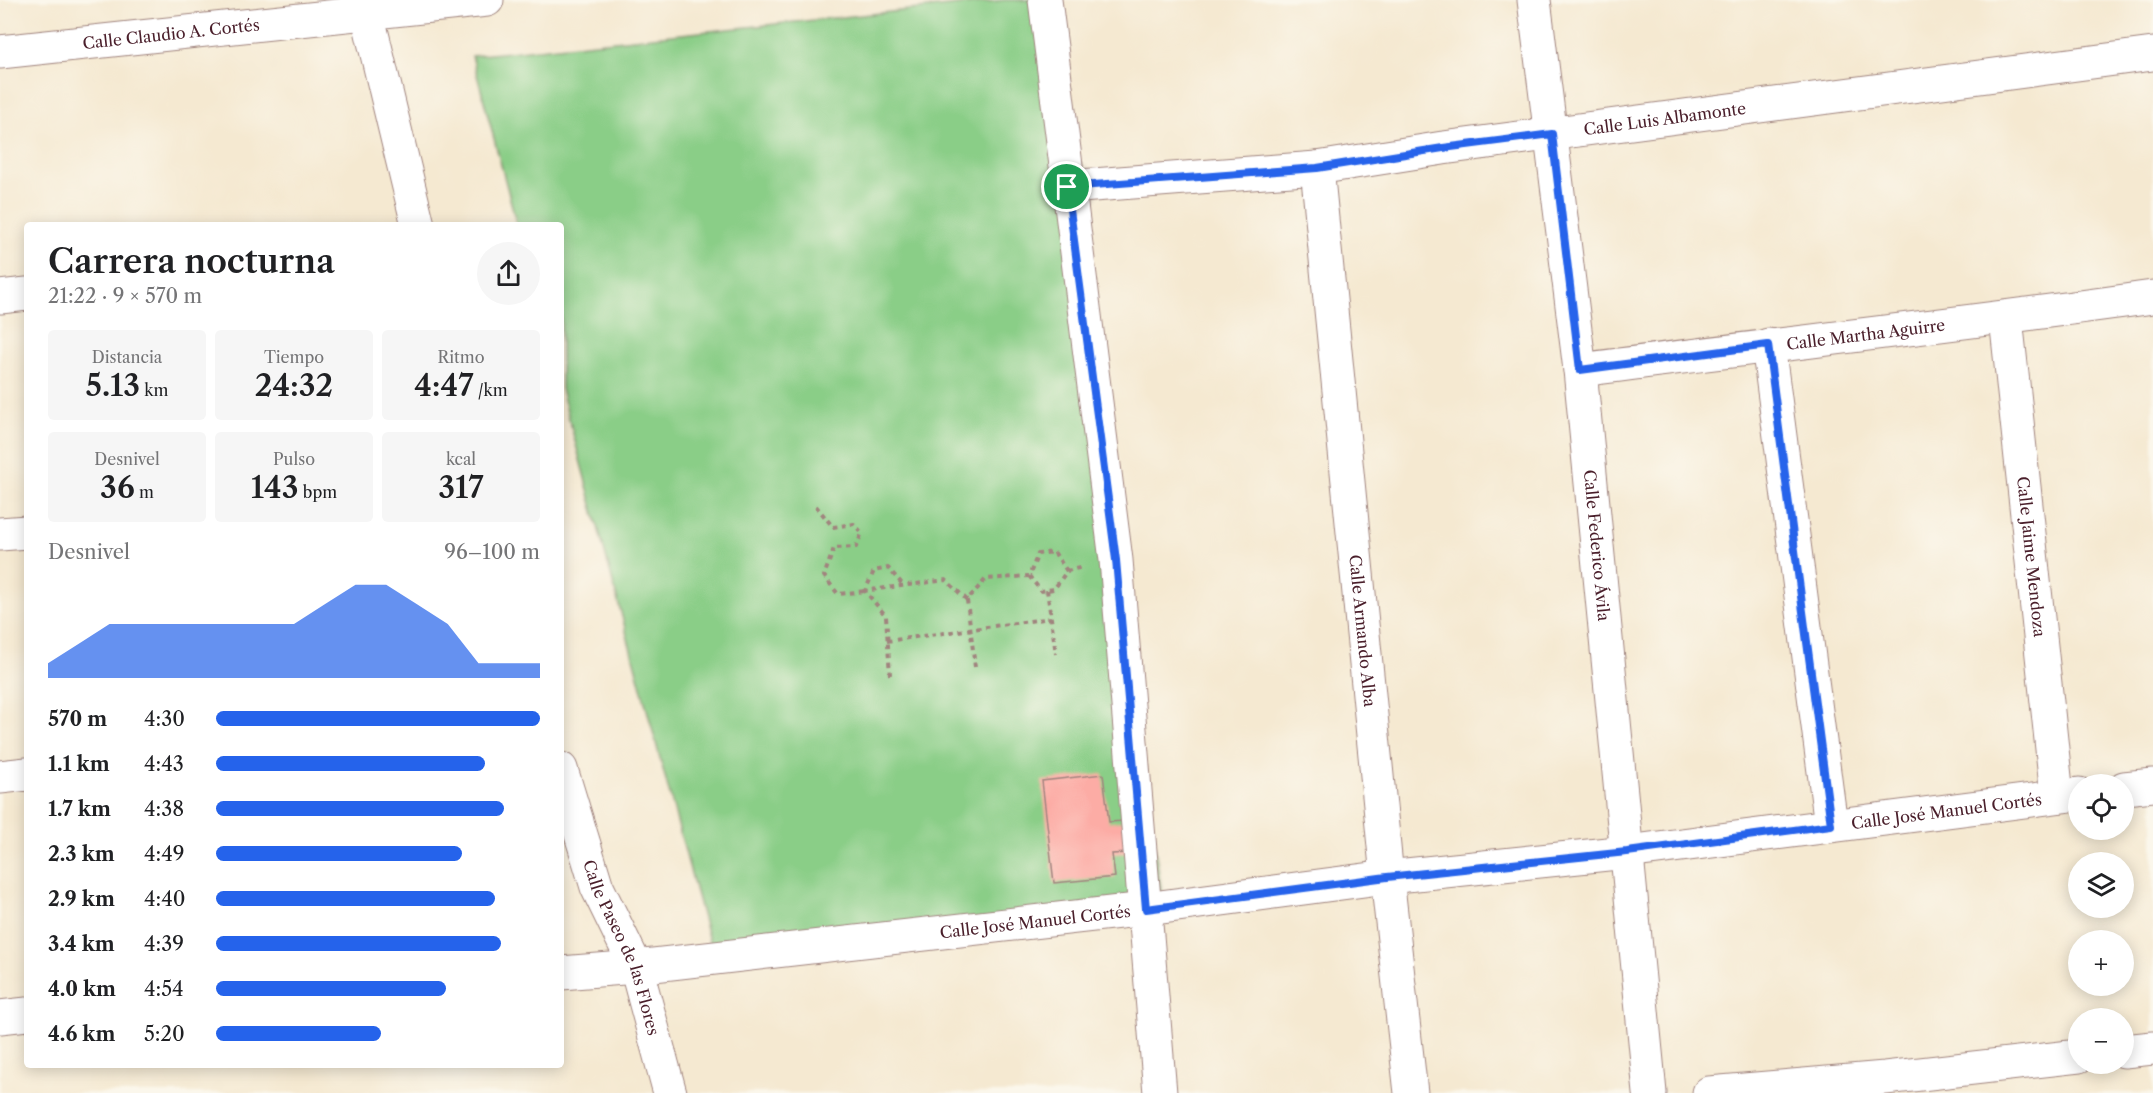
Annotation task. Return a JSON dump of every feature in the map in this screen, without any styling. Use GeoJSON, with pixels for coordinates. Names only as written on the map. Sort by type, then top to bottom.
{"type":"FeatureCollection","features":[{"type":"Feature","properties":{"kind":"street","name":"Calle Claudio A. Cortés"},"geometry":{"type":"LineString","coordinates":[[0,52],[365,6],[487,0]]}},
{"type":"Feature","properties":{"kind":"street"},"geometry":{"type":"LineString","coordinates":[[1045,0],[1116,560],[1160,1093]]}},
{"type":"Feature","properties":{"kind":"street","name":"Calle Federico Ávila"},"geometry":{"type":"LineString","coordinates":[[1534,0],[1580,370],[1650,1093]]}},
{"type":"Feature","properties":{"kind":"street"},"geometry":{"type":"LineString","coordinates":[[365,6],[417,222]]}},
{"type":"Feature","properties":{"kind":"street","name":"Calle Luis Albamonte"},"geometry":{"type":"LineString","coordinates":[[1067,187],[1317,168],[1443,148],[2153,54]]}},
{"type":"Feature","properties":{"kind":"street","name":"Calle Armando Alba"},"geometry":{"type":"LineString","coordinates":[[1317,168],[1387,877],[1411,1093]]}},
{"type":"Feature","properties":{"kind":"street"},"geometry":{"type":"LineString","coordinates":[[0,297],[24,294]]}},
{"type":"Feature","properties":{"kind":"street","name":"Calle Martha Aguirre"},"geometry":{"type":"LineString","coordinates":[[1580,370],[1768,345],[2006,318],[2153,297]]}},
{"type":"Feature","properties":{"kind":"street","name":"Calle Jaime Mendoza"},"geometry":{"type":"LineString","coordinates":[[2006,318],[2068,795]]}},
{"type":"Feature","properties":{"kind":"street"},"geometry":{"type":"LineString","coordinates":[[1768,345],[1831,825]]}},
{"type":"Feature","properties":{"kind":"street"},"geometry":{"type":"LineString","coordinates":[[0,534],[24,532]]}},
{"type":"Feature","properties":{"kind":"street"},"geometry":{"type":"LineString","coordinates":[[0,777],[24,774]]}},
{"type":"Feature","properties":{"kind":"street","name":"Calle Paseo de las Flores"},"geometry":{"type":"LineString","coordinates":[[564,779],[597,887],[636,967],[670,1093]]}},
{"type":"Feature","properties":{"kind":"street"},"geometry":{"type":"LineString","coordinates":[[2134,787],[2153,785]]}},
{"type":"Feature","properties":{"kind":"street","name":"Calle José Manuel Cortés"},"geometry":{"type":"LineString","coordinates":[[564,973],[636,967],[1146,909],[1387,877],[1627,852],[2068,795]]}},
{"type":"Feature","properties":{"kind":"street"},"geometry":{"type":"LineString","coordinates":[[0,1017],[24,1014]]}},
{"type":"Feature","properties":{"kind":"street"},"geometry":{"type":"LineString","coordinates":[[2134,1050],[2153,1048]]}},
{"type":"Feature","properties":{"kind":"street"},"geometry":{"type":"LineString","coordinates":[[1709,1093],[1886,1085],[2068,1058]]}},
{"type":"Feature","properties":{"kind":"path"},"geometry":{"type":"LineString","coordinates":[[816,506],[833,527],[854,524],[862,533],[856,547],[834,548],[824,576],[838,594],[865,591]]}},
{"type":"Feature","properties":{"kind":"path"},"geometry":{"type":"LineString","coordinates":[[1054,552],[1067,571],[1054,589],[1041,591],[1029,576],[1038,554],[1054,552]]}},
{"type":"Feature","properties":{"kind":"path"},"geometry":{"type":"LineString","coordinates":[[865,591],[874,571],[888,568],[904,586]]}},
{"type":"Feature","properties":{"kind":"path"},"geometry":{"type":"LineString","coordinates":[[967,600],[986,579],[1029,576]]}},
{"type":"Feature","properties":{"kind":"path"},"geometry":{"type":"LineString","coordinates":[[844,594],[946,580],[967,600],[975,667]]}},
{"type":"Feature","properties":{"kind":"path"},"geometry":{"type":"LineString","coordinates":[[1047,590],[1056,654]]}},
{"type":"Feature","properties":{"kind":"path"},"geometry":{"type":"LineString","coordinates":[[865,591],[886,616],[890,675]]}},
{"type":"Feature","properties":{"kind":"path"},"geometry":{"type":"LineString","coordinates":[[887,641],[1051,618]]}},
{"type":"Feature","properties":{"kind":"green space"},"geometry":{"type":"Polygon","coordinates":[[[1005,0],[1057,0],[1110,562],[1164,906],[715,963],[564,400],[564,222],[516,222],[472,56],[1005,0]]]}},
{"type":"Feature","properties":{"kind":"building"},"geometry":{"type":"Polygon","coordinates":[[[1103,774],[1109,822],[1124,821],[1128,853],[1112,854],[1115,877],[1054,883],[1042,781],[1103,774]]]}},
{"type":"Feature","properties":{"kind":"route"},"geometry":{"type":"LineString","coordinates":[[1552,134],[1580,370],[1768,345],[1831,825],[1627,852],[1387,877],[1146,909],[1116,560],[1067,187],[1317,168],[1552,134]]}}]}
